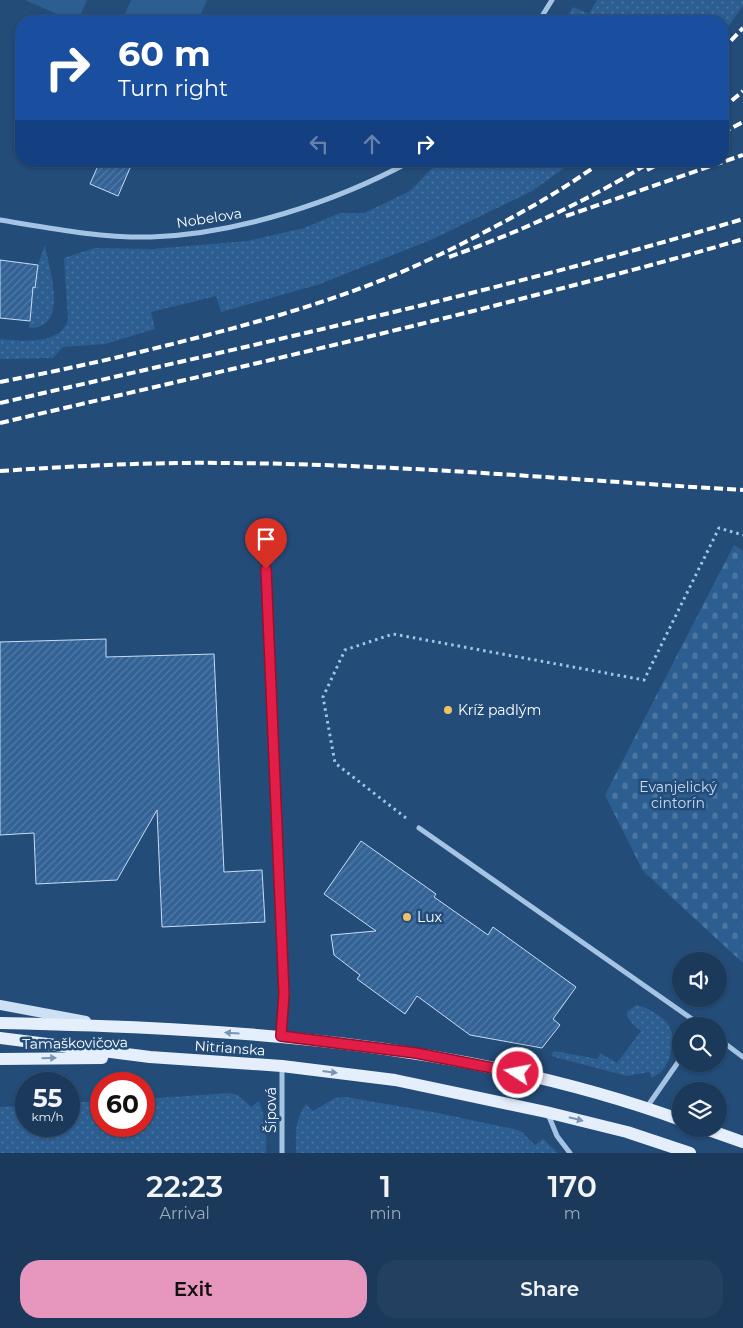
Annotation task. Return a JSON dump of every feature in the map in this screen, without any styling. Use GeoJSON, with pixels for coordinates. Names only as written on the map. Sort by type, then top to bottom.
{"type":"FeatureCollection","features":[{"type":"Feature","properties":{"kind":"main road","name":"Nitrianska"},"geometry":{"type":"LineString","coordinates":[[0,1023],[111,1026],[281,1036],[425,1055],[535,1076],[647,1107],[672,1117]]}},
{"type":"Feature","properties":{"kind":"main road","name":"Nitrianska"},"geometry":{"type":"LineString","coordinates":[[0,1038],[150,1057],[282,1066],[395,1080],[546,1112],[627,1132],[690,1153]]}},
{"type":"Feature","properties":{"kind":"main road","name":"Tamaškovičova"},"geometry":{"type":"LineString","coordinates":[[0,1059],[150,1057]]}},
{"type":"Feature","properties":{"kind":"main road"},"geometry":{"type":"LineString","coordinates":[[727,1136],[743,1142]]}},
{"type":"Feature","properties":{"kind":"street"},"geometry":{"type":"LineString","coordinates":[[543,15],[552,0]]}},
{"type":"Feature","properties":{"kind":"street","name":"Nobelova"},"geometry":{"type":"LineString","coordinates":[[0,220],[55,229],[120,236],[150,237],[190,234],[235,227],[292,210],[337,195],[400,167]]}},
{"type":"Feature","properties":{"kind":"street"},"geometry":{"type":"LineString","coordinates":[[419,828],[689,1017]]}},
{"type":"Feature","properties":{"kind":"street"},"geometry":{"type":"LineString","coordinates":[[0,1005],[111,1026]]}},
{"type":"Feature","properties":{"kind":"street"},"geometry":{"type":"LineString","coordinates":[[727,1045],[743,1057]]}},
{"type":"Feature","properties":{"kind":"street","name":"Šípová"},"geometry":{"type":"LineString","coordinates":[[282,1066],[282,1153]]}},
{"type":"Feature","properties":{"kind":"street"},"geometry":{"type":"LineString","coordinates":[[647,1107],[672,1071]]}},
{"type":"Feature","properties":{"kind":"street"},"geometry":{"type":"LineString","coordinates":[[546,1112],[557,1136],[570,1153]]}},
{"type":"Feature","properties":{"kind":"lane"},"geometry":{"type":"LineString","coordinates":[[266,569],[284,994],[281,1036]]}},
{"type":"Feature","properties":{"kind":"path"},"geometry":{"type":"LineString","coordinates":[[419,828],[335,763],[323,697],[346,650],[393,634],[644,680],[719,528],[743,535]]}},
{"type":"Feature","properties":{"kind":"green space"},"geometry":{"type":"Polygon","coordinates":[[[25,0],[87,0],[81,15],[59,15],[25,0]]]}},
{"type":"Feature","properties":{"kind":"green space"},"geometry":{"type":"Polygon","coordinates":[[[131,0],[207,0],[201,15],[125,15],[131,0]]]}},
{"type":"Feature","properties":{"kind":"green space"},"geometry":{"type":"Polygon","coordinates":[[[597,0],[743,0],[743,6],[729,26],[729,15],[568,15],[573,7],[589,14],[597,0]]]}},
{"type":"Feature","properties":{"kind":"green space"},"geometry":{"type":"Polygon","coordinates":[[[433,167],[566,167],[532,191],[433,239],[320,284],[221,312],[216,296],[151,312],[155,329],[105,344],[63,347],[53,358],[0,359],[0,339],[18,341],[39,340],[58,334],[64,328],[68,319],[64,258],[95,248],[152,249],[247,241],[304,228],[340,213],[364,213],[410,191],[433,167]]]}},
{"type":"Feature","properties":{"kind":"green space"},"geometry":{"type":"Polygon","coordinates":[[[45,245],[53,282],[53,308],[49,319],[42,325],[29,328],[32,298],[21,285],[35,287],[38,265],[45,245]]]}},
{"type":"Feature","properties":{"kind":"green space","name":"Evanjelický cintorín"},"geometry":{"type":"Polygon","coordinates":[[[734,545],[743,551],[743,963],[643,871],[605,795],[734,545]]]}},
{"type":"Feature","properties":{"kind":"green space"},"geometry":{"type":"Polygon","coordinates":[[[636,1005],[650,1010],[666,1022],[671,1031],[672,1049],[668,1061],[662,1071],[652,1078],[649,1072],[627,1076],[551,1056],[554,1051],[598,1059],[600,1053],[617,1063],[641,1031],[628,1018],[627,1012],[636,1005]]]}},
{"type":"Feature","properties":{"kind":"green space"},"geometry":{"type":"Polygon","coordinates":[[[229,1093],[238,1095],[251,1107],[259,1101],[266,1127],[266,1153],[0,1153],[0,1107],[15,1106],[15,1137],[80,1137],[80,1102],[90,1102],[90,1137],[155,1137],[155,1098],[229,1093]]]}},
{"type":"Feature","properties":{"kind":"green space"},"geometry":{"type":"Polygon","coordinates":[[[346,1097],[514,1129],[522,1132],[535,1145],[543,1139],[558,1153],[296,1153],[296,1133],[299,1116],[306,1104],[313,1111],[335,1098],[346,1097]]]}},
{"type":"Feature","properties":{"kind":"building"},"geometry":{"type":"Polygon","coordinates":[[[97,167],[130,167],[118,196],[90,184],[97,167]]]}},
{"type":"Feature","properties":{"kind":"building"},"geometry":{"type":"Polygon","coordinates":[[[0,260],[38,265],[35,288],[33,287],[30,321],[0,318],[0,260]]]}},
{"type":"Feature","properties":{"kind":"building"},"geometry":{"type":"Polygon","coordinates":[[[106,639],[106,657],[214,654],[224,872],[262,870],[265,922],[162,927],[157,810],[117,880],[36,884],[34,833],[0,835],[0,642],[106,639]]]}},
{"type":"Feature","properties":{"kind":"building"},"geometry":{"type":"Polygon","coordinates":[[[361,841],[436,894],[434,897],[488,935],[493,927],[576,987],[553,1019],[560,1025],[542,1048],[470,1035],[417,996],[405,1014],[357,979],[360,975],[334,955],[331,935],[376,931],[324,894],[361,841]]]}},
{"type":"Feature","properties":{"kind":"railway"},"geometry":{"type":"LineString","coordinates":[[729,43],[743,28]]}},
{"type":"Feature","properties":{"kind":"railway"},"geometry":{"type":"LineString","coordinates":[[729,103],[743,91]]}},
{"type":"Feature","properties":{"kind":"railway"},"geometry":{"type":"LineString","coordinates":[[729,129],[743,122]]}},
{"type":"Feature","properties":{"kind":"railway"},"geometry":{"type":"LineString","coordinates":[[729,160],[743,155]]}},
{"type":"Feature","properties":{"kind":"railway"},"geometry":{"type":"LineString","coordinates":[[0,382],[71,368],[215,333],[346,294],[397,274],[495,227],[594,167]]}},
{"type":"Feature","properties":{"kind":"railway"},"geometry":{"type":"LineString","coordinates":[[449,257],[553,215],[642,167]]}},
{"type":"Feature","properties":{"kind":"railway"},"geometry":{"type":"LineString","coordinates":[[647,170],[653,167]]}},
{"type":"Feature","properties":{"kind":"railway"},"geometry":{"type":"LineString","coordinates":[[566,216],[708,167]]}},
{"type":"Feature","properties":{"kind":"railway"},"geometry":{"type":"LineString","coordinates":[[0,403],[280,339],[559,271],[743,219]]}},
{"type":"Feature","properties":{"kind":"railway"},"geometry":{"type":"LineString","coordinates":[[0,423],[439,320],[622,273],[743,239]]}},
{"type":"Feature","properties":{"kind":"railway"},"geometry":{"type":"LineString","coordinates":[[0,471],[141,464],[291,464],[420,469],[743,490]]}},
{"type":"Feature","properties":{"kind":"place","name":"Kríž padlým"},"geometry":{"type":"Point","coordinates":[448,710]}},
{"type":"Feature","properties":{"kind":"place","name":"Lux"},"geometry":{"type":"Point","coordinates":[407,917]}},
{"type":"Feature","properties":{"kind":"route"},"geometry":{"type":"LineString","coordinates":[[266,569],[284,994],[281,1036],[416,1053],[518,1073]]}}]}
